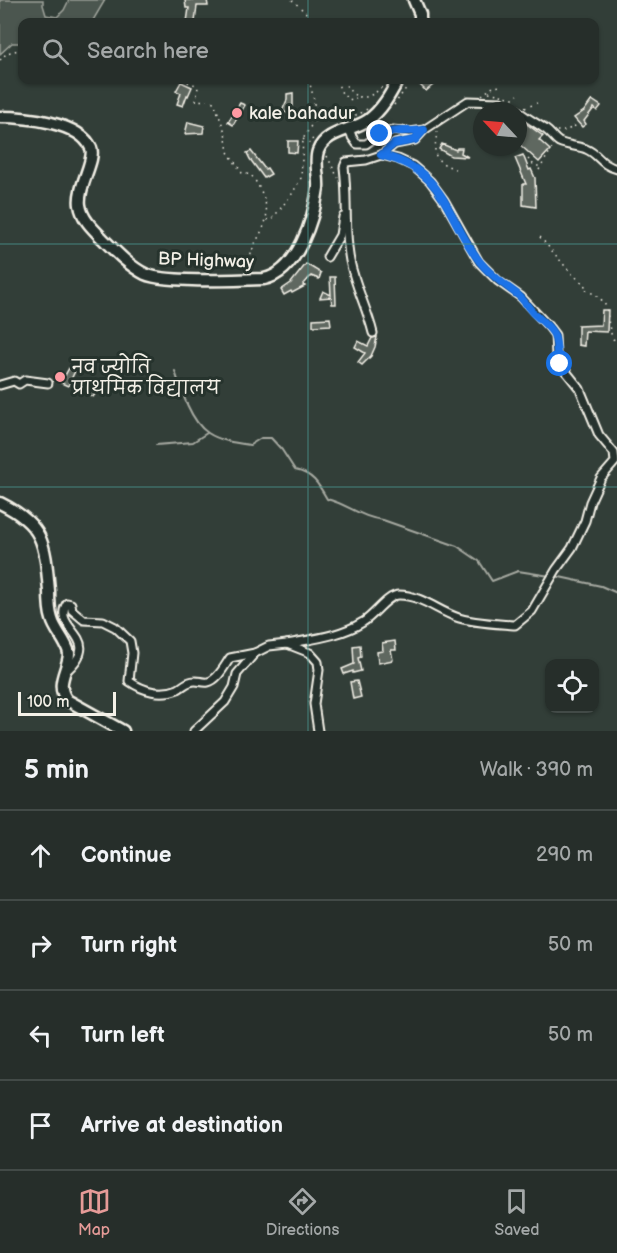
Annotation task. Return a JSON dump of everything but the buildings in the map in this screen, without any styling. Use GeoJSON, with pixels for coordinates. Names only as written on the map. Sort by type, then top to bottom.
{"type":"FeatureCollection","features":[{"type":"Feature","properties":{"kind":"highway"},"geometry":{"type":"LineString","coordinates":[[414,0],[420,18]]}},
{"type":"Feature","properties":{"kind":"highway"},"geometry":{"type":"LineString","coordinates":[[318,151],[323,144],[347,128],[366,122],[374,116],[390,96],[396,84]]}},
{"type":"Feature","properties":{"kind":"highway","name":"BP Highway"},"geometry":{"type":"LineString","coordinates":[[0,117],[33,119],[74,131],[86,140],[93,151],[81,184],[79,199],[81,210],[88,223],[113,250],[144,273],[161,278],[264,279],[277,274],[291,260],[309,227],[318,188],[318,151]]}},
{"type":"Feature","properties":{"kind":"highway"},"geometry":{"type":"LineString","coordinates":[[0,503],[24,517],[33,525],[42,540],[52,619],[69,652],[63,674],[62,692],[67,700],[123,731]]}},
{"type":"Feature","properties":{"kind":"street"},"geometry":{"type":"LineString","coordinates":[[373,333],[350,259],[344,167],[346,162],[366,160],[381,155],[394,144],[415,140],[426,129],[468,101],[500,102]]}},
{"type":"Feature","properties":{"kind":"street"},"geometry":{"type":"LineString","coordinates":[[527,118],[560,142],[586,149],[605,166],[617,169]]}},
{"type":"Feature","properties":{"kind":"street"},"geometry":{"type":"LineString","coordinates":[[347,128],[357,144],[366,144],[380,134],[393,130],[410,132],[426,129]]}},
{"type":"Feature","properties":{"kind":"street"},"geometry":{"type":"LineString","coordinates":[[63,674],[78,661],[82,650],[79,639],[69,626],[65,615],[67,603],[71,604],[72,610],[84,620],[103,621],[122,632],[130,641],[132,653],[129,681],[153,692],[166,692],[190,682],[198,680],[208,682],[215,679],[230,658],[255,653],[269,646],[340,632],[363,622],[389,597],[398,594],[417,599],[459,618],[515,625],[532,610],[572,548],[601,478],[615,462],[614,453],[599,435],[580,389],[560,364],[556,355],[555,335],[549,327],[521,297],[498,281],[479,262],[444,200],[430,181],[413,166],[381,155]]}},
{"type":"Feature","properties":{"kind":"street"},"geometry":{"type":"LineString","coordinates":[[327,257],[340,235],[346,182]]}},
{"type":"Feature","properties":{"kind":"street"},"geometry":{"type":"LineString","coordinates":[[0,385],[14,381],[19,384],[25,381],[48,383]]}},
{"type":"Feature","properties":{"kind":"street"},"geometry":{"type":"LineString","coordinates":[[287,644],[310,652],[318,662],[314,704],[318,731]]}},
{"type":"Feature","properties":{"kind":"street"},"geometry":{"type":"LineString","coordinates":[[194,731],[225,702],[234,687],[237,674],[255,653]]}},
{"type":"Feature","properties":{"kind":"path"},"geometry":{"type":"LineString","coordinates":[[292,0],[312,18]]}},
{"type":"Feature","properties":{"kind":"path"},"geometry":{"type":"LineString","coordinates":[[0,60],[8,53],[18,50]]}},
{"type":"Feature","properties":{"kind":"path"},"geometry":{"type":"LineString","coordinates":[[191,84],[198,89],[196,101],[206,99],[214,102],[225,132],[228,152],[242,173],[252,175],[261,190],[266,220],[251,255],[250,279]]}},
{"type":"Feature","properties":{"kind":"path"},"geometry":{"type":"LineString","coordinates":[[266,220],[273,218],[292,194],[301,178],[303,139],[315,119],[310,84]]}},
{"type":"Feature","properties":{"kind":"path"},"geometry":{"type":"LineString","coordinates":[[338,84],[340,92],[352,100],[357,97],[368,98],[382,87],[382,91]]}},
{"type":"Feature","properties":{"kind":"path"},"geometry":{"type":"LineString","coordinates":[[346,84],[357,97]]}},
{"type":"Feature","properties":{"kind":"path"},"geometry":{"type":"LineString","coordinates":[[468,101],[488,92],[493,87],[502,86]]}},
{"type":"Feature","properties":{"kind":"path"},"geometry":{"type":"LineString","coordinates":[[488,92],[513,98],[518,95]]}},
{"type":"Feature","properties":{"kind":"path"},"geometry":{"type":"LineString","coordinates":[[527,107],[537,103]]}},
{"type":"Feature","properties":{"kind":"path"},"geometry":{"type":"LineString","coordinates":[[347,128],[343,117],[358,115],[373,105]]}},
{"type":"Feature","properties":{"kind":"path"},"geometry":{"type":"LineString","coordinates":[[548,131],[565,130],[577,125]]}},
{"type":"Feature","properties":{"kind":"path"},"geometry":{"type":"LineString","coordinates":[[426,129],[437,131],[433,149],[435,155],[444,164],[455,169]]}},
{"type":"Feature","properties":{"kind":"path"},"geometry":{"type":"LineString","coordinates":[[539,170],[554,145],[560,142]]}},
{"type":"Feature","properties":{"kind":"path"},"geometry":{"type":"LineString","coordinates":[[318,151],[328,158],[344,196]]}},
{"type":"Feature","properties":{"kind":"path"},"geometry":{"type":"LineString","coordinates":[[528,159],[535,166],[543,165]]}},
{"type":"Feature","properties":{"kind":"path"},"geometry":{"type":"LineString","coordinates":[[540,237],[571,273],[585,285],[584,289],[595,293],[607,304],[610,311],[608,324],[610,332],[613,339],[617,341]]}},
{"type":"Feature","properties":{"kind":"path"},"geometry":{"type":"LineString","coordinates":[[610,332],[617,334]]}},
{"type":"Feature","properties":{"kind":"shaded area"},"geometry":{"type":"Polygon","coordinates":[[[0,0],[43,0],[46,15],[57,17],[69,0],[105,0],[94,18],[18,18],[18,43],[12,43],[0,54],[0,0]]]}},
{"type":"Feature","properties":{"kind":"waterway"},"geometry":{"type":"LineString","coordinates":[[175,371],[187,405],[202,428],[218,438],[250,445],[261,438],[271,438],[295,470],[314,480],[327,499],[368,517],[457,546],[479,561],[492,581],[518,571],[550,576]]}},
{"type":"Feature","properties":{"kind":"waterway"},"geometry":{"type":"LineString","coordinates":[[156,445],[193,442],[207,433]]}},
{"type":"Feature","properties":{"kind":"waterway"},"geometry":{"type":"LineString","coordinates":[[555,576],[601,586],[617,593]]}},
{"type":"Feature","properties":{"kind":"place","name":"kale bahadur"},"geometry":{"type":"Point","coordinates":[237,113]}},
{"type":"Feature","properties":{"kind":"place","name":"नव ज्योति प्राथमिक विद्यालय"},"geometry":{"type":"Point","coordinates":[60,377]}},
{"type":"Feature","properties":{"kind":"route"},"geometry":{"type":"LineString","coordinates":[[380,134],[393,130],[410,132],[424,130],[415,140],[394,144],[381,155],[413,166],[430,181],[444,200],[479,262],[498,281],[521,297],[532,312],[555,335],[556,355],[560,364]]}}]}
